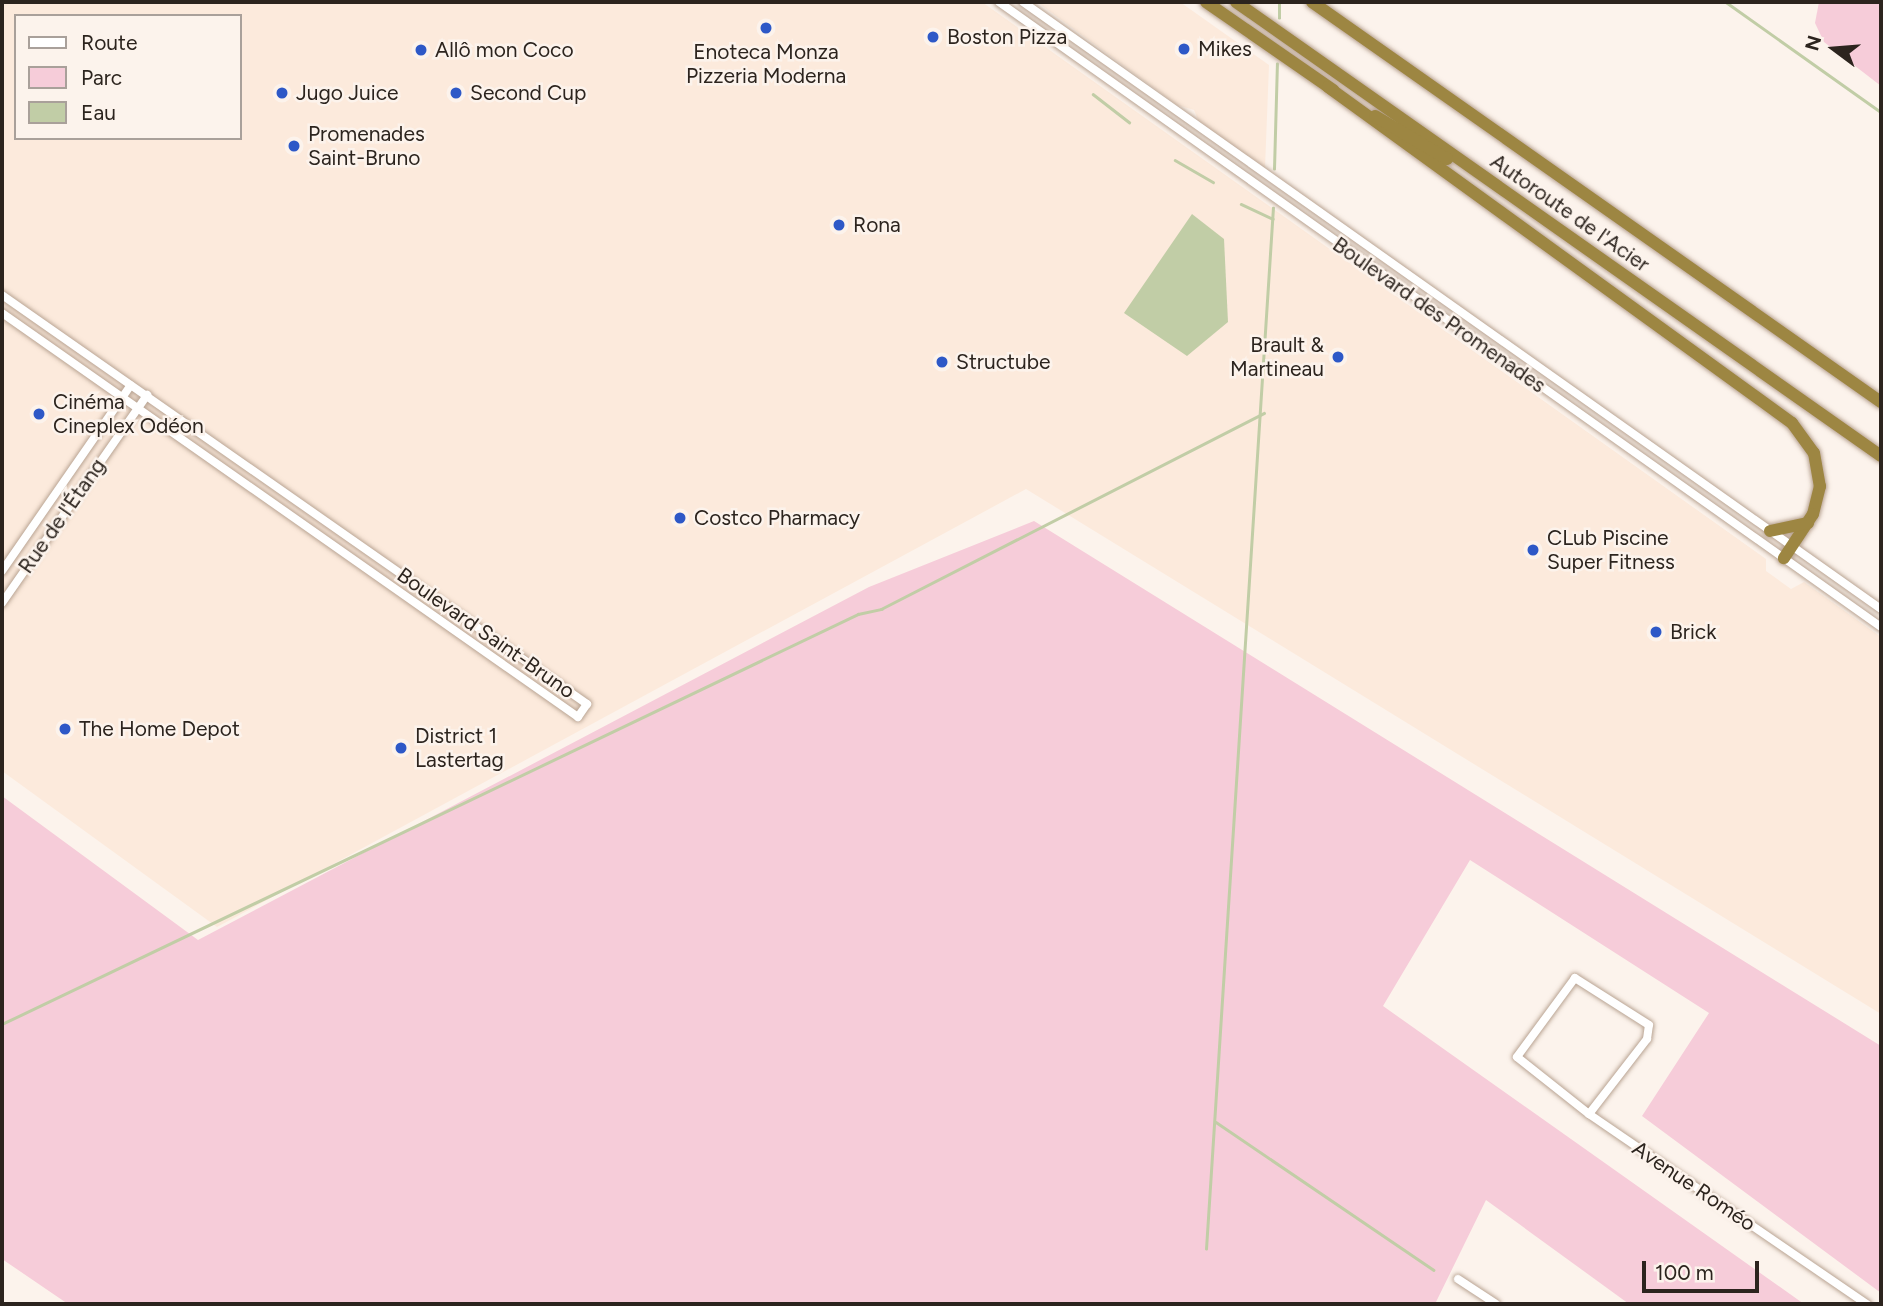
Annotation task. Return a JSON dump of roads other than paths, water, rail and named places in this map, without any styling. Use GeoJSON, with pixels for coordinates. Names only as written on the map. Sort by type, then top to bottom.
{"type":"FeatureCollection","features":[{"type":"Feature","properties":{"kind":"highway"},"geometry":{"type":"LineString","coordinates":[[1206,2],[1328,86],[1782,413],[1817,462],[1819,491],[1808,523],[1784,558]]}},
{"type":"Feature","properties":{"kind":"highway","name":"Autoroute de l'Acier"},"geometry":{"type":"LineString","coordinates":[[1236,2],[1881,456]]}},
{"type":"Feature","properties":{"kind":"highway","name":"Autoroute de l'Acier"},"geometry":{"type":"LineString","coordinates":[[1314,2],[1881,402]]}},
{"type":"Feature","properties":{"kind":"highway"},"geometry":{"type":"LineString","coordinates":[[1328,86],[1508,193]]}},
{"type":"Feature","properties":{"kind":"highway"},"geometry":{"type":"LineString","coordinates":[[1770,531],[1808,523]]}},
{"type":"Feature","properties":{"kind":"street","name":"Boulevard des Promenades"},"geometry":{"type":"LineString","coordinates":[[999,2],[1881,627]]}},
{"type":"Feature","properties":{"kind":"street","name":"Boulevard des Promenades"},"geometry":{"type":"LineString","coordinates":[[1023,2],[1881,609]]}},
{"type":"Feature","properties":{"kind":"street","name":"Boulevard Saint-Bruno"},"geometry":{"type":"LineString","coordinates":[[2,295],[587,704],[578,717],[2,313]]}},
{"type":"Feature","properties":{"kind":"street","name":"Rue de l'Étang"},"geometry":{"type":"LineString","coordinates":[[2,571],[131,384]]}},
{"type":"Feature","properties":{"kind":"street","name":"Rue de l'Étang"},"geometry":{"type":"LineString","coordinates":[[2,601],[147,396]]}},
{"type":"Feature","properties":{"kind":"street"},"geometry":{"type":"LineString","coordinates":[[548,696],[557,683]]}},
{"type":"Feature","properties":{"kind":"street","name":"Avenue Roméo"},"geometry":{"type":"LineString","coordinates":[[1590,1114],[1647,1040],[1649,1024],[1575,978],[1517,1057],[1590,1114],[1867,1304]]}},
{"type":"Feature","properties":{"kind":"street"},"geometry":{"type":"LineString","coordinates":[[1458,1279],[1496,1304]]}},
{"type":"Feature","properties":{"kind":"water"},"geometry":{"type":"Polygon","coordinates":[[[1192,214],[1224,239],[1228,322],[1187,356],[1124,313],[1192,214]]]}},
{"type":"Feature","properties":{"kind":"waterway"},"geometry":{"type":"LineString","coordinates":[[1279,2],[1279,18]]}},
{"type":"Feature","properties":{"kind":"waterway"},"geometry":{"type":"LineString","coordinates":[[1726,2],[1881,112]]}},
{"type":"Feature","properties":{"kind":"waterway"},"geometry":{"type":"LineString","coordinates":[[1274,169],[1277,64]]}},
{"type":"Feature","properties":{"kind":"waterway"},"geometry":{"type":"LineString","coordinates":[[1093,94],[1129,122]]}},
{"type":"Feature","properties":{"kind":"waterway"},"geometry":{"type":"LineString","coordinates":[[1175,160],[1213,182]]}},
{"type":"Feature","properties":{"kind":"waterway"},"geometry":{"type":"LineString","coordinates":[[1241,204],[1273,219]]}},
{"type":"Feature","properties":{"kind":"waterway"},"geometry":{"type":"LineString","coordinates":[[1206,1249],[1273,208]]}},
{"type":"Feature","properties":{"kind":"waterway"},"geometry":{"type":"LineString","coordinates":[[2,1024],[858,614],[881,609],[1264,413]]}},
{"type":"Feature","properties":{"kind":"waterway"},"geometry":{"type":"LineString","coordinates":[[1216,1122],[1434,1270]]}},
{"type":"Feature","properties":{"kind":"place","name":"Enoteca Monza Pizzeria Moderna"},"geometry":{"type":"Point","coordinates":[766,28]}},
{"type":"Feature","properties":{"kind":"place","name":"Boston Pizza"},"geometry":{"type":"Point","coordinates":[933,37]}},
{"type":"Feature","properties":{"kind":"place","name":"Mikes"},"geometry":{"type":"Point","coordinates":[1184,49]}},
{"type":"Feature","properties":{"kind":"place","name":"Allô mon Coco"},"geometry":{"type":"Point","coordinates":[421,50]}},
{"type":"Feature","properties":{"kind":"place","name":"Jugo Juice"},"geometry":{"type":"Point","coordinates":[282,93]}},
{"type":"Feature","properties":{"kind":"place","name":"Second Cup"},"geometry":{"type":"Point","coordinates":[456,93]}},
{"type":"Feature","properties":{"kind":"place","name":"Promenades Saint-Bruno"},"geometry":{"type":"Point","coordinates":[294,146]}},
{"type":"Feature","properties":{"kind":"place","name":"Rona"},"geometry":{"type":"Point","coordinates":[839,225]}},
{"type":"Feature","properties":{"kind":"place","name":"Brault & Martineau"},"geometry":{"type":"Point","coordinates":[1338,357]}},
{"type":"Feature","properties":{"kind":"place","name":"Structube"},"geometry":{"type":"Point","coordinates":[942,362]}},
{"type":"Feature","properties":{"kind":"place","name":"Cinéma Cineplex Odéon"},"geometry":{"type":"Point","coordinates":[39,414]}},
{"type":"Feature","properties":{"kind":"place","name":"Costco Pharmacy"},"geometry":{"type":"Point","coordinates":[680,518]}},
{"type":"Feature","properties":{"kind":"place","name":"CLub Piscine Super Fitness"},"geometry":{"type":"Point","coordinates":[1533,550]}},
{"type":"Feature","properties":{"kind":"place","name":"Brick"},"geometry":{"type":"Point","coordinates":[1656,632]}},
{"type":"Feature","properties":{"kind":"place","name":"The Home Depot"},"geometry":{"type":"Point","coordinates":[65,729]}},
{"type":"Feature","properties":{"kind":"place","name":"District 1 Lastertag"},"geometry":{"type":"Point","coordinates":[401,748]}}]}
